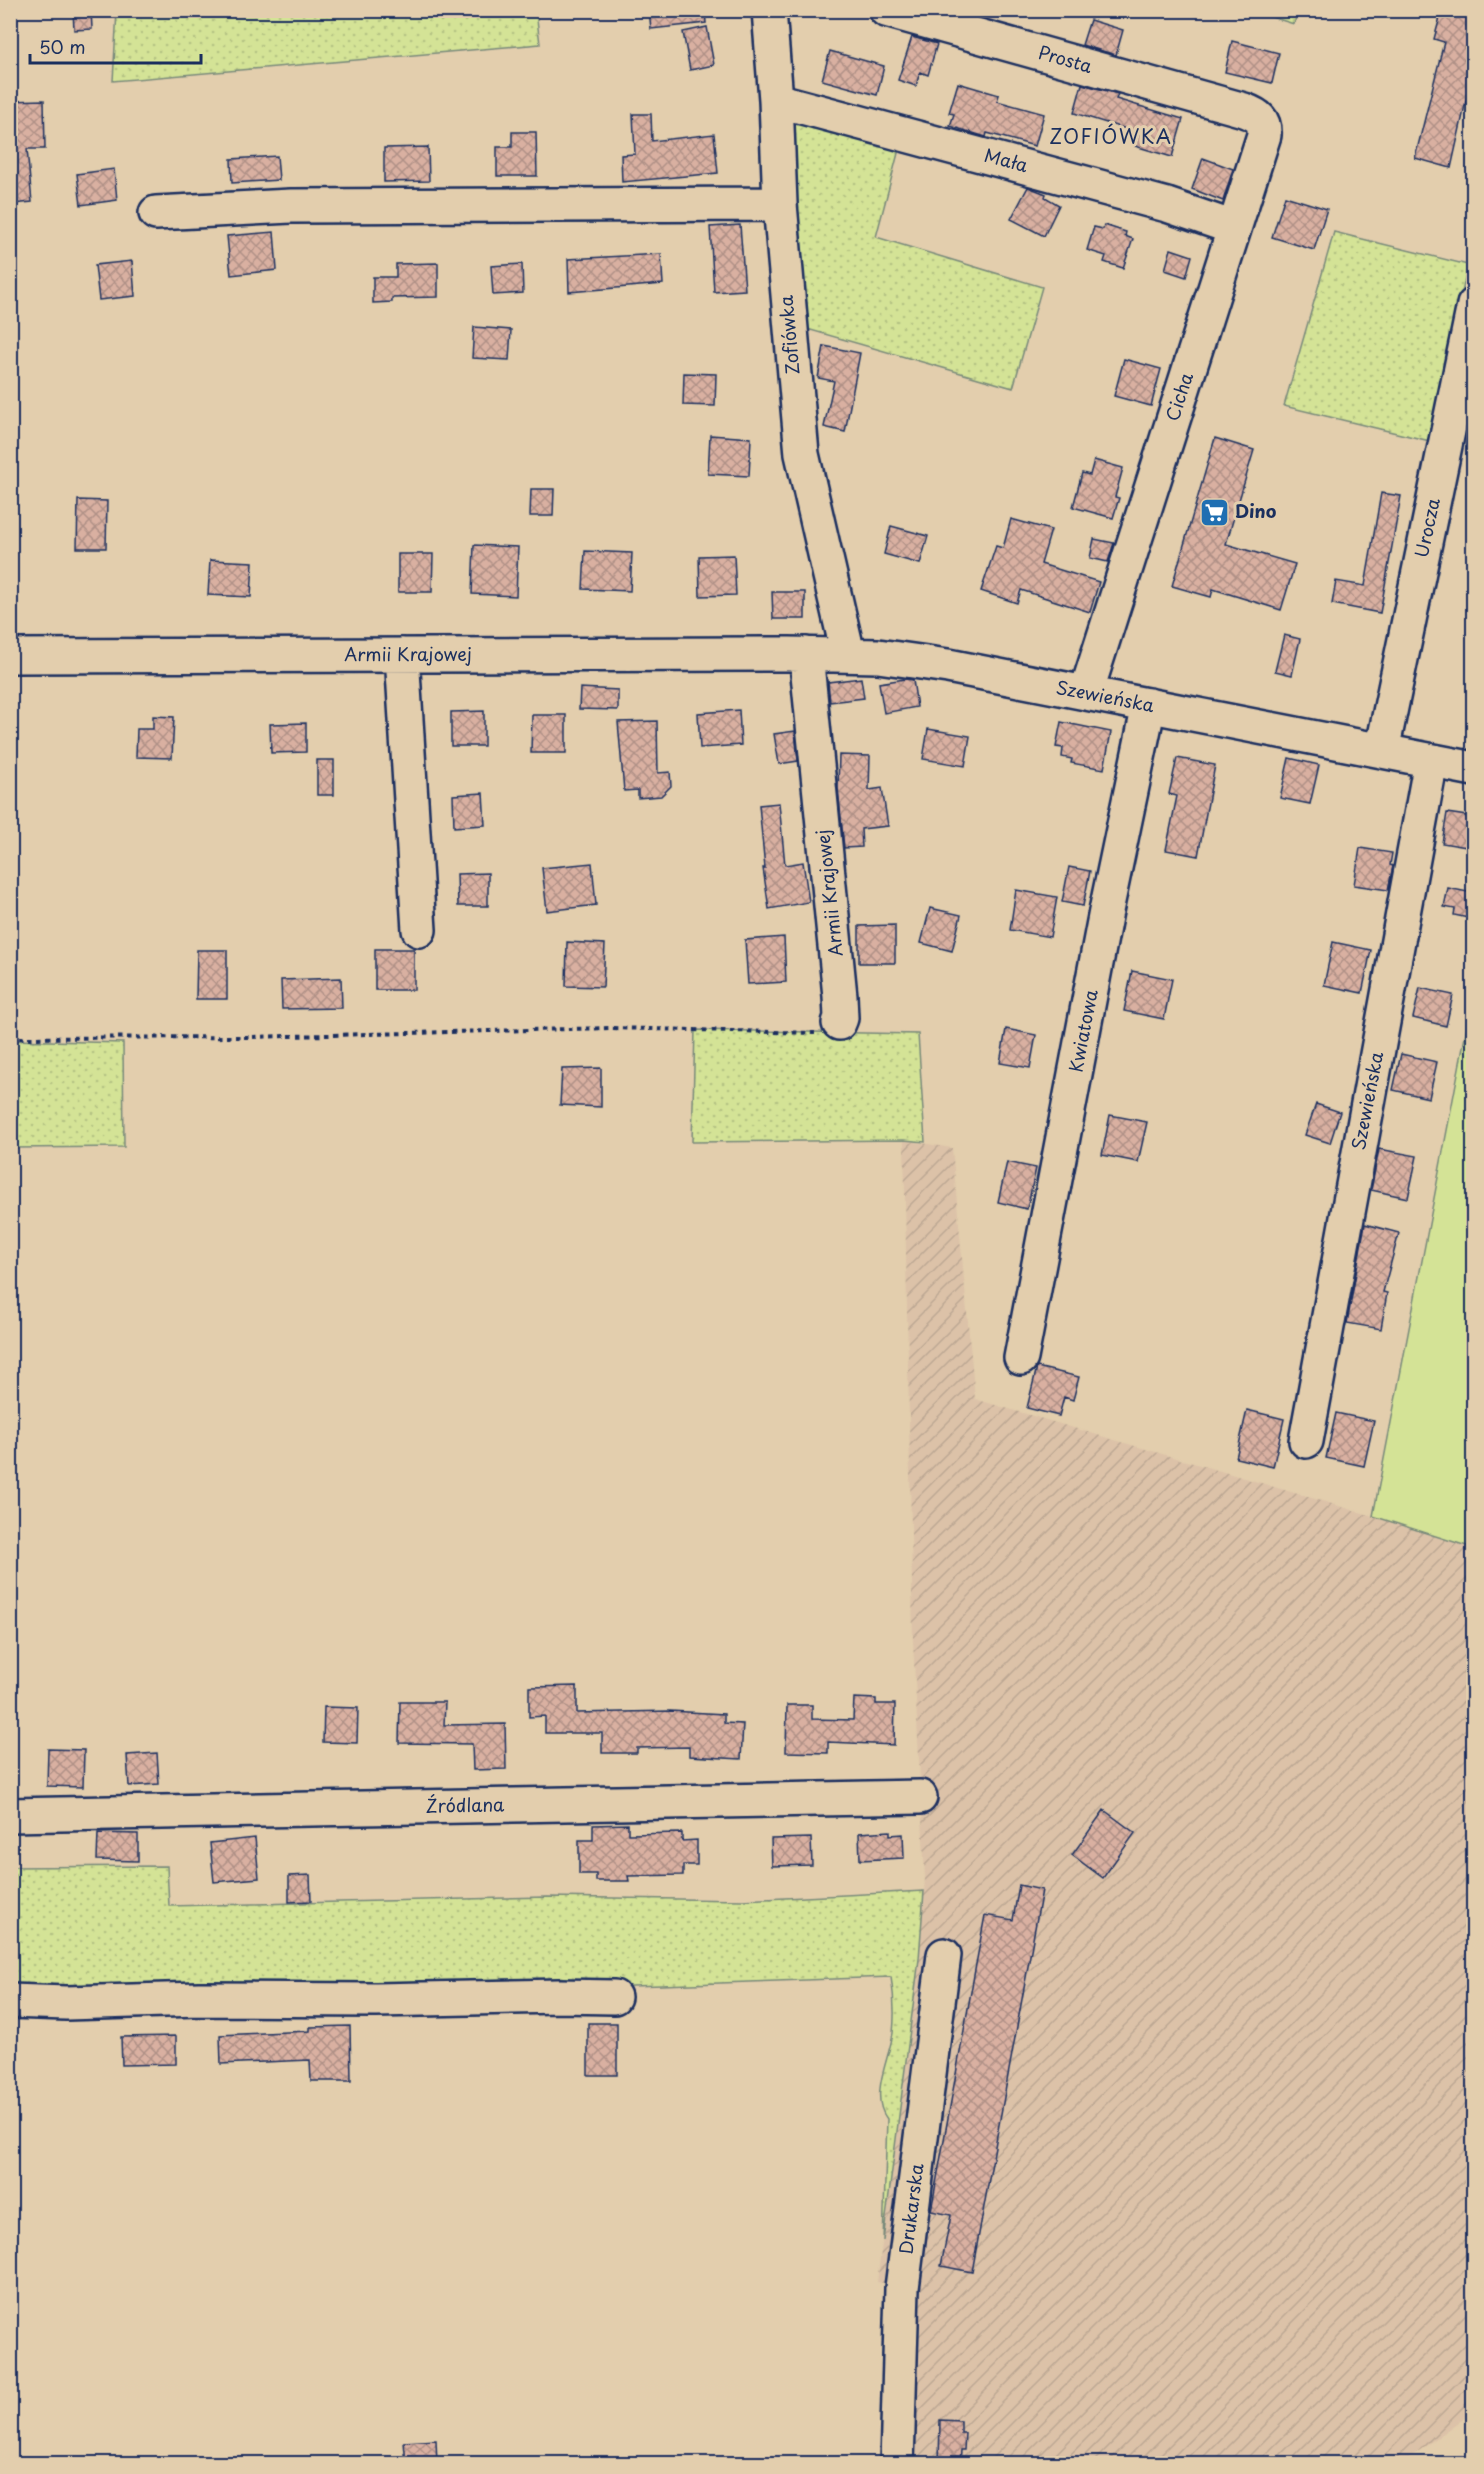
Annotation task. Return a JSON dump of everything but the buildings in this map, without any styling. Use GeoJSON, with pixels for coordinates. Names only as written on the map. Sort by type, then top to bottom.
{"type":"FeatureCollection","features":[{"type":"Feature","properties":{"kind":"street","name":"Zofiówka"},"geometry":{"type":"LineString","coordinates":[[769,10],[776,100],[780,204],[802,454],[848,654]]}},
{"type":"Feature","properties":{"kind":"street","name":"Prosta"},"geometry":{"type":"LineString","coordinates":[[886,10],[1244,110]]}},
{"type":"Feature","properties":{"kind":"street","name":"Mała"},"geometry":{"type":"LineString","coordinates":[[776,100],[1167,205],[1234,228]]}},
{"type":"Feature","properties":{"kind":"street","name":"Cicha"},"geometry":{"type":"LineString","coordinates":[[1086,693],[1264,127],[1256,114],[1244,110]]}},
{"type":"Feature","properties":{"kind":"street"},"geometry":{"type":"LineString","coordinates":[[156,213],[291,206],[780,204]]}},
{"type":"Feature","properties":{"kind":"street","name":"Urocza"},"geometry":{"type":"LineString","coordinates":[[1382,751],[1473,305]]}},
{"type":"Feature","properties":{"kind":"street","name":"Armii Krajowej"},"geometry":{"type":"LineString","coordinates":[[806,654],[840,996],[841,1018],[839,1023]]}},
{"type":"Feature","properties":{"kind":"street","name":"Armii Krajowej"},"geometry":{"type":"LineString","coordinates":[[10,656],[848,654]]}},
{"type":"Feature","properties":{"kind":"street","name":"Szewieńska"},"geometry":{"type":"LineString","coordinates":[[848,654],[925,662],[1473,769]]}},
{"type":"Feature","properties":{"kind":"street"},"geometry":{"type":"LineString","coordinates":[[402,655],[419,930]]}},
{"type":"Feature","properties":{"kind":"street","name":"Kwiatowa"},"geometry":{"type":"LineString","coordinates":[[1021,1358],[1106,911],[1149,705]]}},
{"type":"Feature","properties":{"kind":"street","name":"Szewieńska"},"geometry":{"type":"LineString","coordinates":[[1306,1441],[1431,761]]}},
{"type":"Feature","properties":{"kind":"street","name":"Źródlana"},"geometry":{"type":"LineString","coordinates":[[10,1815],[920,1797]]}},
{"type":"Feature","properties":{"kind":"street","name":"Drukarska"},"geometry":{"type":"LineString","coordinates":[[897,2463],[902,2288],[944,1955]]}},
{"type":"Feature","properties":{"kind":"street"},"geometry":{"type":"LineString","coordinates":[[10,2001],[66,2003],[199,1999],[376,2000],[614,1997]]}},
{"type":"Feature","properties":{"kind":"path"},"geometry":{"type":"LineString","coordinates":[[10,1038],[249,1037],[610,1028],[824,1033],[835,1028],[839,1023]]}},
{"type":"Feature","properties":{"kind":"shaded area"},"geometry":{"type":"Polygon","coordinates":[[[904,1140],[952,1148],[975,1399],[1373,1516],[1473,1548],[1473,2412],[1402,2463],[913,2463],[919,2290],[877,2282],[919,1959],[925,1878],[913,1641],[904,1140]]]}},
{"type":"Feature","properties":{"kind":"green space"},"geometry":{"type":"Polygon","coordinates":[[[117,11],[536,11],[540,44],[113,81],[117,11]]]}},
{"type":"Feature","properties":{"kind":"green space"},"geometry":{"type":"Polygon","coordinates":[[[1252,11],[1298,11],[1294,24],[1252,11]]]}},
{"type":"Feature","properties":{"kind":"green space"},"geometry":{"type":"Polygon","coordinates":[[[783,111],[903,134],[876,237],[1042,287],[1013,388],[800,327],[783,111]]]}},
{"type":"Feature","properties":{"kind":"green space"},"geometry":{"type":"Polygon","coordinates":[[[1334,232],[1468,265],[1430,441],[1284,406],[1334,232]]]}},
{"type":"Feature","properties":{"kind":"green space"},"geometry":{"type":"Polygon","coordinates":[[[1473,995],[1473,1548],[1373,1516],[1473,995]]]}},
{"type":"Feature","properties":{"kind":"green space"},"geometry":{"type":"Polygon","coordinates":[[[695,1030],[918,1034],[925,1142],[904,1140],[692,1142],[695,1030]]]}},
{"type":"Feature","properties":{"kind":"green space"},"geometry":{"type":"Polygon","coordinates":[[[11,1040],[123,1043],[124,1147],[11,1148],[11,1040]]]}},
{"type":"Feature","properties":{"kind":"green space"},"geometry":{"type":"Polygon","coordinates":[[[167,1866],[169,1906],[547,1897],[743,1900],[924,1891],[919,1959],[883,2241],[887,2119],[882,2110],[880,2089],[893,2033],[894,2005],[891,1977],[461,1992],[11,1993],[10,1867],[167,1866]]]}},
{"type":"Feature","properties":{"kind":"place","name":"Dino"},"geometry":{"type":"Point","coordinates":[1214,512]}},
{"type":"Feature","properties":{"kind":"district","name":"ZOFIÓWKA"},"geometry":{"type":"Point","coordinates":[1111,137]}}]}
